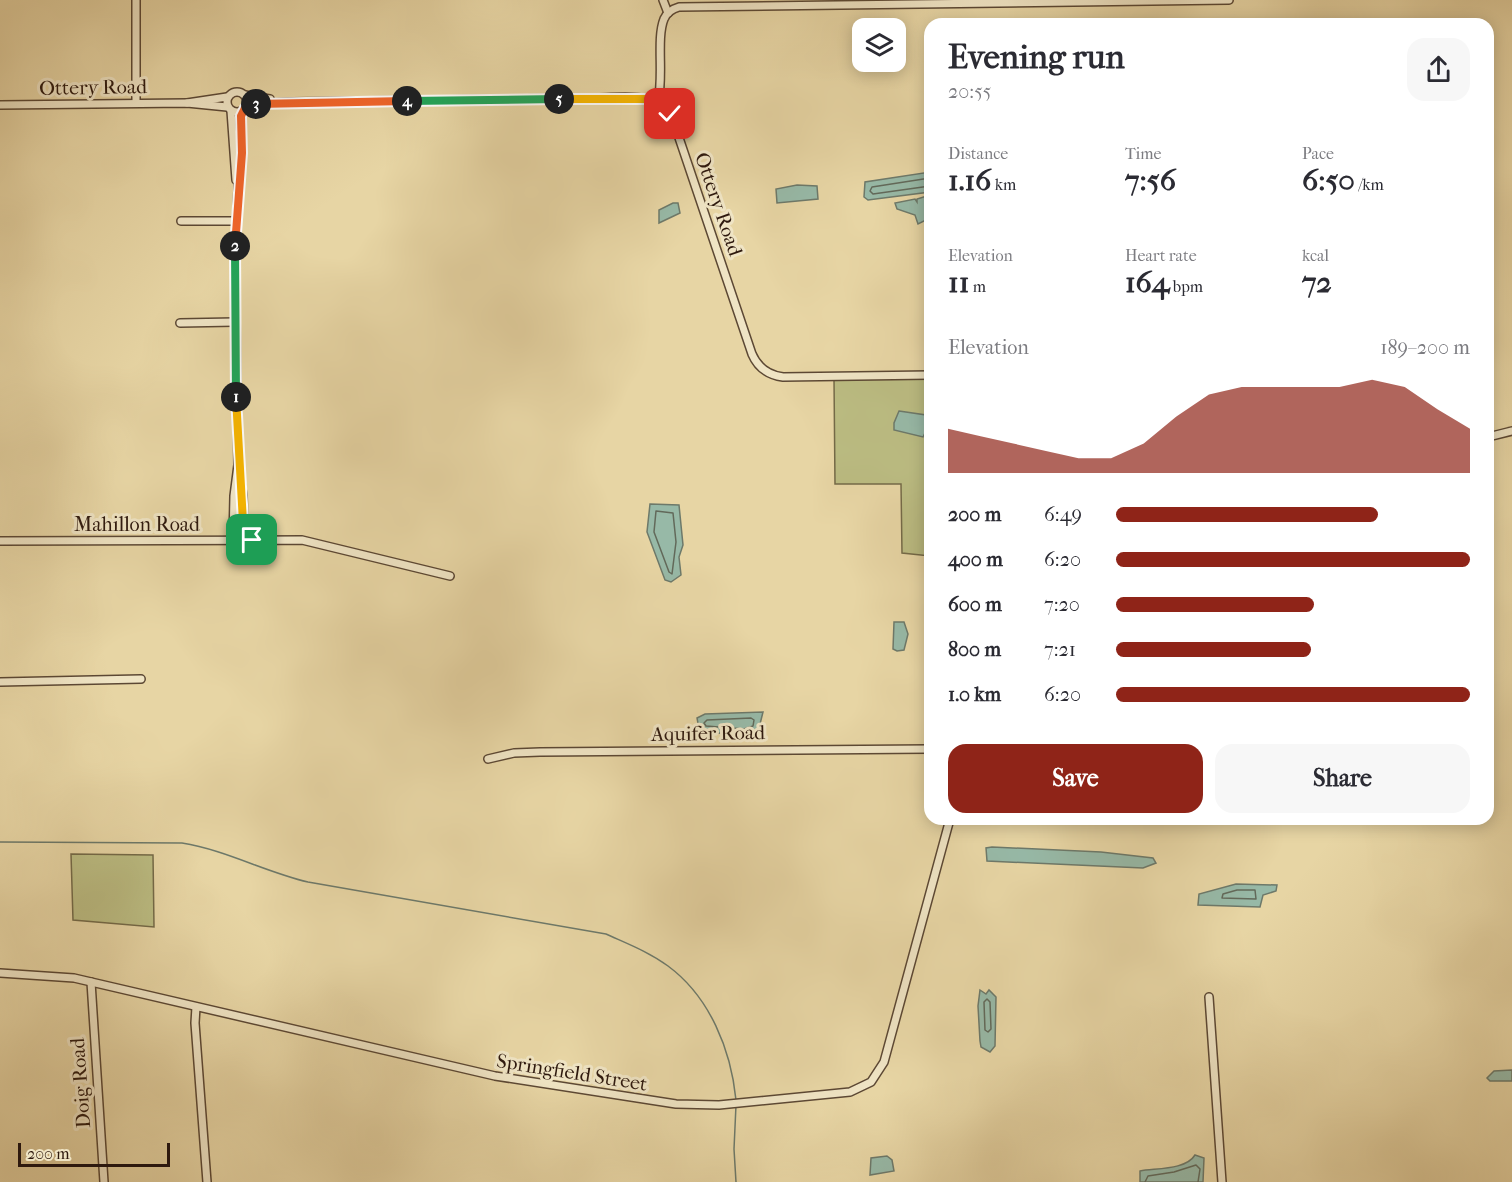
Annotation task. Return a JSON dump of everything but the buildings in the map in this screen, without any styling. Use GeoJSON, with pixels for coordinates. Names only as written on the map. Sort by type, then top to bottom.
{"type":"FeatureCollection","features":[{"type":"Feature","properties":{"kind":"street"},"geometry":{"type":"LineString","coordinates":[[136,0],[136,103]]}},
{"type":"Feature","properties":{"kind":"street"},"geometry":{"type":"LineString","coordinates":[[663,0],[668,13]]}},
{"type":"Feature","properties":{"kind":"street"},"geometry":{"type":"LineString","coordinates":[[229,109],[244,109],[256,104],[293,102],[597,98],[643,98],[658,101],[662,82],[663,24],[668,13],[674,9],[693,6],[1229,0]]}},
{"type":"Feature","properties":{"kind":"street"},"geometry":{"type":"LineString","coordinates":[[238,188],[227,97],[236,92],[254,99],[293,102]]}},
{"type":"Feature","properties":{"kind":"street"},"geometry":{"type":"LineString","coordinates":[[244,540],[243,496],[238,465],[235,322],[238,188],[244,109],[247,102],[245,95]]}},
{"type":"Feature","properties":{"kind":"street","name":"Ottery Road"},"geometry":{"type":"LineString","coordinates":[[187,103],[227,97]]}},
{"type":"Feature","properties":{"kind":"street","name":"Ottery Road"},"geometry":{"type":"LineString","coordinates":[[658,101],[668,109],[673,120],[748,344],[758,365],[767,373],[783,377],[924,375]]}},
{"type":"Feature","properties":{"kind":"street","name":"Ottery Road"},"geometry":{"type":"LineString","coordinates":[[0,105],[187,103],[229,109]]}},
{"type":"Feature","properties":{"kind":"street"},"geometry":{"type":"LineString","coordinates":[[181,221],[237,221]]}},
{"type":"Feature","properties":{"kind":"street"},"geometry":{"type":"LineString","coordinates":[[180,323],[235,322]]}},
{"type":"Feature","properties":{"kind":"street"},"geometry":{"type":"LineString","coordinates":[[1494,435],[1512,430]]}},
{"type":"Feature","properties":{"kind":"street"},"geometry":{"type":"LineString","coordinates":[[234,540],[234,496],[238,465]]}},
{"type":"Feature","properties":{"kind":"street","name":"Mahillon Road"},"geometry":{"type":"LineString","coordinates":[[0,541],[312,541],[450,576]]}},
{"type":"Feature","properties":{"kind":"street"},"geometry":{"type":"LineString","coordinates":[[0,682],[141,679]]}},
{"type":"Feature","properties":{"kind":"street","name":"Aquifer Road"},"geometry":{"type":"LineString","coordinates":[[488,759],[514,753],[540,752],[924,749]]}},
{"type":"Feature","properties":{"kind":"street","name":"Springfield Street"},"geometry":{"type":"LineString","coordinates":[[0,973],[91,981],[495,1076],[657,1102],[691,1106],[850,1092],[865,1087],[879,1073],[891,1041],[948,825]]}},
{"type":"Feature","properties":{"kind":"street","name":"Doig Road"},"geometry":{"type":"LineString","coordinates":[[91,981],[104,1182]]}},
{"type":"Feature","properties":{"kind":"street"},"geometry":{"type":"LineString","coordinates":[[1209,997],[1222,1182]]}},
{"type":"Feature","properties":{"kind":"street"},"geometry":{"type":"LineString","coordinates":[[196,1007],[195,1023],[207,1182]]}},
{"type":"Feature","properties":{"kind":"green space"},"geometry":{"type":"Polygon","coordinates":[[[924,378],[924,555],[902,553],[901,484],[835,484],[834,379],[924,378]]]}},
{"type":"Feature","properties":{"kind":"green space"},"geometry":{"type":"Polygon","coordinates":[[[71,854],[153,855],[154,927],[73,920],[71,854]]]}},
{"type":"Feature","properties":{"kind":"water"},"geometry":{"type":"Polygon","coordinates":[[[924,173],[924,193],[868,200],[864,197],[865,182],[924,173]]]}},
{"type":"Feature","properties":{"kind":"water"},"geometry":{"type":"Polygon","coordinates":[[[797,185],[817,186],[818,199],[777,203],[776,189],[797,185]]]}},
{"type":"Feature","properties":{"kind":"water"},"geometry":{"type":"Polygon","coordinates":[[[924,197],[924,221],[918,224],[915,215],[897,209],[895,203],[915,199],[917,202],[917,199],[924,197]]]}},
{"type":"Feature","properties":{"kind":"water"},"geometry":{"type":"Polygon","coordinates":[[[678,203],[680,213],[659,223],[659,210],[678,203]]]}},
{"type":"Feature","properties":{"kind":"water"},"geometry":{"type":"Polygon","coordinates":[[[899,411],[924,415],[924,435],[923,437],[894,430],[899,411]]]}},
{"type":"Feature","properties":{"kind":"water"},"geometry":{"type":"Polygon","coordinates":[[[650,504],[679,505],[683,545],[679,557],[681,575],[671,582],[665,580],[647,532],[650,504]]]}},
{"type":"Feature","properties":{"kind":"water"},"geometry":{"type":"Polygon","coordinates":[[[894,622],[904,622],[908,634],[904,650],[893,649],[894,622]]]}},
{"type":"Feature","properties":{"kind":"water"},"geometry":{"type":"Polygon","coordinates":[[[763,712],[758,732],[744,735],[705,732],[699,729],[697,718],[705,714],[763,712]]]}},
{"type":"Feature","properties":{"kind":"water"},"geometry":{"type":"Polygon","coordinates":[[[986,848],[1101,852],[1153,858],[1156,863],[1143,868],[987,861],[986,848]]]}},
{"type":"Feature","properties":{"kind":"water"},"geometry":{"type":"Polygon","coordinates":[[[1236,884],[1277,885],[1276,891],[1263,895],[1260,907],[1198,905],[1199,894],[1236,884]]]}},
{"type":"Feature","properties":{"kind":"water"},"geometry":{"type":"Polygon","coordinates":[[[980,990],[986,994],[989,990],[996,997],[995,1046],[990,1052],[981,1047],[980,1041],[978,1006],[980,990]]]}},
{"type":"Feature","properties":{"kind":"water"},"geometry":{"type":"Polygon","coordinates":[[[1512,1070],[1512,1081],[1490,1081],[1487,1078],[1494,1071],[1512,1070]]]}},
{"type":"Feature","properties":{"kind":"water"},"geometry":{"type":"Polygon","coordinates":[[[1195,1155],[1204,1158],[1203,1182],[1140,1182],[1140,1171],[1178,1166],[1191,1160],[1195,1155]]]}},
{"type":"Feature","properties":{"kind":"water"},"geometry":{"type":"Polygon","coordinates":[[[887,1156],[892,1160],[894,1171],[870,1175],[871,1158],[887,1156]]]}},
{"type":"Feature","properties":{"kind":"waterway"},"geometry":{"type":"LineString","coordinates":[[0,842],[182,843],[198,846],[308,882],[606,934],[661,961],[696,993],[707,1009],[723,1044],[736,1100]]}},
{"type":"Feature","properties":{"kind":"waterway"},"geometry":{"type":"LineString","coordinates":[[736,1105],[734,1149],[736,1182]]}},
{"type":"Feature","properties":{"kind":"route"},"geometry":{"type":"LineString","coordinates":[[252,540],[244,540],[236,414],[235,241],[242,153],[242,111],[256,104],[293,102],[643,98],[658,101],[670,114]]}}]}
